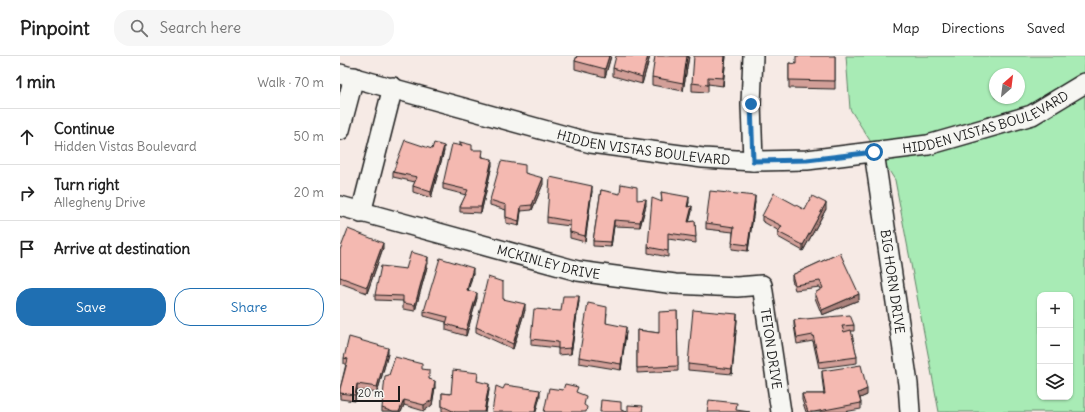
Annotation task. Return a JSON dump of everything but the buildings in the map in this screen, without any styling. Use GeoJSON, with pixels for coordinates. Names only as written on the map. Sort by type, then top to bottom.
{"type":"FeatureCollection","features":[{"type":"Feature","properties":{"kind":"street"},"geometry":{"type":"LineString","coordinates":[[753,56],[751,104],[753,161]]}},
{"type":"Feature","properties":{"kind":"street"},"geometry":{"type":"LineString","coordinates":[[340,130],[347,75]]}},
{"type":"Feature","properties":{"kind":"street","name":"HIDDEN VISTAS BOULEVARD"},"geometry":{"type":"LineString","coordinates":[[347,75],[591,143],[702,158],[753,161],[807,160],[928,145],[1032,115],[1085,83]]}},
{"type":"Feature","properties":{"kind":"street"},"geometry":{"type":"LineString","coordinates":[[361,213],[393,87]]}},
{"type":"Feature","properties":{"kind":"street","name":"BIG HORN DRIVE"},"geometry":{"type":"LineString","coordinates":[[874,152],[908,384],[910,412]]}},
{"type":"Feature","properties":{"kind":"street","name":"MCKINLEY DRIVE"},"geometry":{"type":"LineString","coordinates":[[340,206],[361,213],[578,271],[675,284],[737,287],[762,285]]}},
{"type":"Feature","properties":{"kind":"street","name":"TETON DRIVE"},"geometry":{"type":"LineString","coordinates":[[762,285],[781,412]]}},
{"type":"Feature","properties":{"kind":"green space"},"geometry":{"type":"Polygon","coordinates":[[[846,56],[1085,56],[1085,412],[939,412],[895,180],[850,109],[846,56]]]}},
{"type":"Feature","properties":{"kind":"route"},"geometry":{"type":"LineString","coordinates":[[751,104],[753,161],[807,160],[874,152]]}}]}
